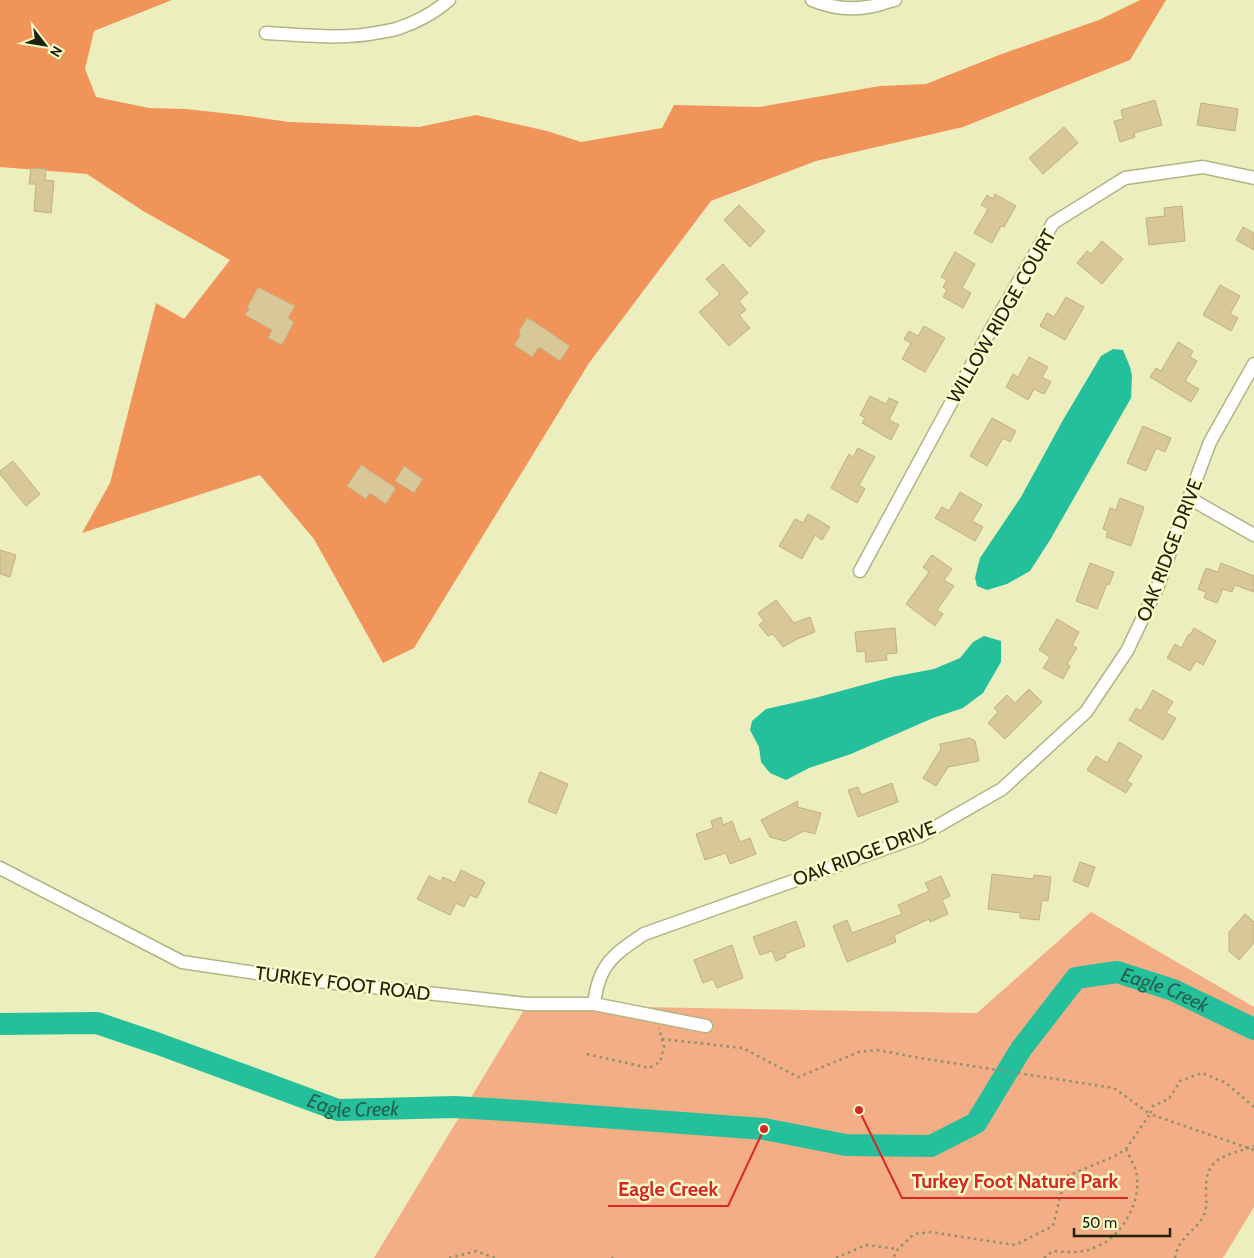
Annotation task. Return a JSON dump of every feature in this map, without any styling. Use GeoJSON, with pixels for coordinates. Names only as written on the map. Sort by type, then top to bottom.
{"type":"FeatureCollection","features":[{"type":"Feature","properties":{"kind":"street"},"geometry":{"type":"LineString","coordinates":[[266,33],[329,37],[353,36],[399,29],[441,7],[449,0]]}},
{"type":"Feature","properties":{"kind":"street"},"geometry":{"type":"LineString","coordinates":[[812,0],[826,5],[847,8],[867,7],[895,0]]}},
{"type":"Feature","properties":{"kind":"street","name":"WILLOW RIDGE COURT"},"geometry":{"type":"LineString","coordinates":[[860,571],[990,331],[1053,223],[1125,178],[1203,167],[1254,178]]}},
{"type":"Feature","properties":{"kind":"street","name":"OAK RIDGE DRIVE"},"geometry":{"type":"LineString","coordinates":[[594,1004],[599,980],[610,960],[644,934],[920,836],[1002,789],[1086,712],[1128,651],[1158,586],[1210,442],[1254,364]]}},
{"type":"Feature","properties":{"kind":"street"},"geometry":{"type":"LineString","coordinates":[[1189,498],[1254,535]]}},
{"type":"Feature","properties":{"kind":"street","name":"TURKEY FOOT ROAD"},"geometry":{"type":"LineString","coordinates":[[0,868],[182,962],[290,978],[527,1004],[594,1004],[706,1026]]}},
{"type":"Feature","properties":{"kind":"path"},"geometry":{"type":"LineString","coordinates":[[587,1054],[649,1068],[660,1062],[664,1047],[657,1017]]}},
{"type":"Feature","properties":{"kind":"path"},"geometry":{"type":"LineString","coordinates":[[662,1039],[743,1048],[798,1077],[859,1052],[877,1050],[1114,1088],[1150,1114],[1254,1150]]}},
{"type":"Feature","properties":{"kind":"path"},"geometry":{"type":"LineString","coordinates":[[893,1258],[898,1249],[914,1234],[931,1232],[1015,1245],[1053,1226],[1066,1177],[1116,1156],[1126,1149],[1150,1114],[1153,1106],[1169,1099],[1180,1081],[1202,1072],[1226,1083],[1254,1107]]}},
{"type":"Feature","properties":{"kind":"path"},"geometry":{"type":"LineString","coordinates":[[1175,1258],[1186,1236],[1201,1219],[1207,1207],[1206,1178],[1213,1164],[1227,1154],[1254,1146]]}},
{"type":"Feature","properties":{"kind":"path"},"geometry":{"type":"LineString","coordinates":[[1044,1258],[1053,1251],[1087,1250],[1105,1243],[1123,1226],[1133,1206],[1137,1188],[1136,1171],[1126,1149]]}},
{"type":"Feature","properties":{"kind":"path"},"geometry":{"type":"LineString","coordinates":[[836,1258],[866,1245],[898,1249]]}},
{"type":"Feature","properties":{"kind":"path"},"geometry":{"type":"LineString","coordinates":[[450,1258],[476,1251],[495,1258]]}},
{"type":"Feature","properties":{"kind":"path"},"geometry":{"type":"LineString","coordinates":[[611,1258],[616,1258]]}},
{"type":"Feature","properties":{"kind":"shaded area"},"geometry":{"type":"Polygon","coordinates":[[[0,0],[172,0],[94,31],[85,69],[96,97],[149,108],[186,109],[289,122],[419,127],[476,115],[547,131],[581,142],[662,128],[674,105],[759,107],[880,86],[926,84],[999,55],[1099,20],[1140,0],[1166,0],[1130,60],[963,127],[816,161],[711,201],[589,363],[414,648],[383,663],[314,539],[260,475],[82,533],[110,483],[156,303],[184,319],[230,260],[143,211],[87,174],[0,167],[0,0]]]}},
{"type":"Feature","properties":{"kind":"shaded area"},"geometry":{"type":"Polygon","coordinates":[[[1091,912],[1254,1007],[1254,1207],[1223,1258],[374,1258],[527,1005],[977,1013],[1091,912]]]}},
{"type":"Feature","properties":{"kind":"water"},"geometry":{"type":"Polygon","coordinates":[[[1113,349],[1123,350],[1130,367],[1132,376],[1131,398],[1050,540],[1030,571],[1007,584],[987,590],[977,586],[975,578],[980,558],[1021,497],[1101,356],[1113,349]]]}},
{"type":"Feature","properties":{"kind":"water"},"geometry":{"type":"Polygon","coordinates":[[[984,636],[1001,641],[1001,662],[983,693],[963,708],[933,718],[851,754],[809,768],[786,780],[770,773],[761,762],[759,747],[750,730],[752,721],[766,709],[892,677],[934,669],[960,658],[973,642],[984,636]]]}},
{"type":"Feature","properties":{"kind":"building"},"geometry":{"type":"Polygon","coordinates":[[[1155,100],[1162,125],[1134,133],[1135,137],[1120,142],[1114,121],[1123,119],[1121,110],[1155,100]]]}},
{"type":"Feature","properties":{"kind":"building"},"geometry":{"type":"Polygon","coordinates":[[[1201,103],[1238,109],[1235,131],[1197,125],[1201,103]]]}},
{"type":"Feature","properties":{"kind":"building"},"geometry":{"type":"Polygon","coordinates":[[[1064,127],[1078,143],[1043,174],[1029,158],[1064,127]]]}},
{"type":"Feature","properties":{"kind":"building"},"geometry":{"type":"Polygon","coordinates":[[[31,168],[46,169],[45,180],[54,181],[51,213],[34,211],[36,184],[29,184],[31,168]]]}},
{"type":"Feature","properties":{"kind":"building"},"geometry":{"type":"Polygon","coordinates":[[[995,194],[1016,206],[1004,227],[1001,226],[992,243],[974,233],[988,209],[981,205],[987,195],[993,199],[995,194]]]}},
{"type":"Feature","properties":{"kind":"building"},"geometry":{"type":"Polygon","coordinates":[[[739,205],[765,231],[750,247],[724,220],[739,205]]]}},
{"type":"Feature","properties":{"kind":"building"},"geometry":{"type":"Polygon","coordinates":[[[1182,206],[1185,241],[1149,245],[1146,218],[1165,216],[1164,208],[1182,206]]]}},
{"type":"Feature","properties":{"kind":"building"},"geometry":{"type":"Polygon","coordinates":[[[1243,227],[1254,233],[1254,250],[1236,240],[1243,227]]]}},
{"type":"Feature","properties":{"kind":"building"},"geometry":{"type":"Polygon","coordinates":[[[1102,241],[1123,259],[1102,284],[1077,263],[1087,251],[1091,254],[1102,241]]]}},
{"type":"Feature","properties":{"kind":"building"},"geometry":{"type":"Polygon","coordinates":[[[955,252],[975,264],[962,288],[971,293],[963,308],[943,297],[947,290],[943,287],[947,280],[941,277],[955,252]]]}},
{"type":"Feature","properties":{"kind":"building"},"geometry":{"type":"Polygon","coordinates":[[[723,264],[748,293],[739,301],[746,310],[739,315],[750,328],[729,346],[699,312],[720,294],[706,279],[723,264]]]}},
{"type":"Feature","properties":{"kind":"building"},"geometry":{"type":"Polygon","coordinates":[[[1220,285],[1240,296],[1230,314],[1238,318],[1231,331],[1203,315],[1220,285]]]}},
{"type":"Feature","properties":{"kind":"building"},"geometry":{"type":"Polygon","coordinates":[[[258,287],[295,306],[288,318],[294,322],[282,345],[268,338],[272,330],[245,315],[258,287]]]}},
{"type":"Feature","properties":{"kind":"building"},"geometry":{"type":"Polygon","coordinates":[[[1066,297],[1084,307],[1065,340],[1040,326],[1047,313],[1054,317],[1066,297]]]}},
{"type":"Feature","properties":{"kind":"building"},"geometry":{"type":"Polygon","coordinates":[[[527,318],[570,346],[560,361],[539,347],[532,357],[514,345],[520,336],[519,331],[527,318]]]}},
{"type":"Feature","properties":{"kind":"building"},"geometry":{"type":"Polygon","coordinates":[[[924,326],[945,338],[925,372],[902,359],[911,343],[904,339],[909,331],[918,336],[924,326]]]}},
{"type":"Feature","properties":{"kind":"building"},"geometry":{"type":"Polygon","coordinates":[[[1178,342],[1193,351],[1190,357],[1197,361],[1185,381],[1199,389],[1191,402],[1150,377],[1156,368],[1161,371],[1178,342]]]}},
{"type":"Feature","properties":{"kind":"building"},"geometry":{"type":"Polygon","coordinates":[[[1029,357],[1048,367],[1042,377],[1051,382],[1044,394],[1034,389],[1028,400],[1006,387],[1013,374],[1018,377],[1029,357]]]}},
{"type":"Feature","properties":{"kind":"building"},"geometry":{"type":"Polygon","coordinates":[[[870,396],[886,404],[889,398],[898,402],[889,420],[899,425],[891,440],[862,423],[865,418],[860,415],[870,396]]]}},
{"type":"Feature","properties":{"kind":"building"},"geometry":{"type":"Polygon","coordinates":[[[992,418],[1016,431],[1010,442],[1003,438],[987,466],[970,456],[992,418]]]}},
{"type":"Feature","properties":{"kind":"building"},"geometry":{"type":"Polygon","coordinates":[[[1143,426],[1171,438],[1165,452],[1156,448],[1146,471],[1127,463],[1143,426]]]}},
{"type":"Feature","properties":{"kind":"building"},"geometry":{"type":"Polygon","coordinates":[[[858,448],[875,457],[859,485],[865,489],[857,503],[831,488],[849,454],[853,457],[858,448]]]}},
{"type":"Feature","properties":{"kind":"building"},"geometry":{"type":"Polygon","coordinates":[[[13,461],[40,494],[26,506],[0,474],[0,471],[13,461]]]}},
{"type":"Feature","properties":{"kind":"building"},"geometry":{"type":"Polygon","coordinates":[[[361,465],[396,488],[386,504],[370,493],[366,499],[347,486],[361,465]]]}},
{"type":"Feature","properties":{"kind":"building"},"geometry":{"type":"Polygon","coordinates":[[[404,466],[423,479],[414,493],[395,481],[404,466]]]}},
{"type":"Feature","properties":{"kind":"building"},"geometry":{"type":"Polygon","coordinates":[[[960,492],[982,505],[972,521],[983,527],[975,541],[935,518],[942,507],[949,511],[960,492]]]}},
{"type":"Feature","properties":{"kind":"building"},"geometry":{"type":"Polygon","coordinates":[[[1120,498],[1144,507],[1131,546],[1106,537],[1108,531],[1103,529],[1110,508],[1116,510],[1120,498]]]}},
{"type":"Feature","properties":{"kind":"building"},"geometry":{"type":"Polygon","coordinates":[[[808,514],[830,527],[822,540],[815,535],[802,559],[779,546],[795,519],[803,523],[808,514]]]}},
{"type":"Feature","properties":{"kind":"building"},"geometry":{"type":"Polygon","coordinates":[[[0,550],[16,555],[10,577],[0,574],[0,550]]]}},
{"type":"Feature","properties":{"kind":"building"},"geometry":{"type":"Polygon","coordinates":[[[932,555],[952,569],[944,580],[954,586],[937,610],[943,614],[935,626],[906,604],[929,572],[923,567],[932,555]]]}},
{"type":"Feature","properties":{"kind":"building"},"geometry":{"type":"Polygon","coordinates":[[[1090,563],[1114,572],[1097,609],[1076,601],[1090,563]]]}},
{"type":"Feature","properties":{"kind":"building"},"geometry":{"type":"Polygon","coordinates":[[[1221,563],[1254,576],[1254,592],[1235,585],[1232,592],[1223,589],[1217,603],[1204,598],[1206,592],[1198,589],[1206,568],[1218,572],[1221,563]]]}},
{"type":"Feature","properties":{"kind":"building"},"geometry":{"type":"Polygon","coordinates":[[[776,600],[794,623],[810,617],[815,632],[783,647],[773,634],[768,636],[759,625],[764,621],[758,613],[776,600]]]}},
{"type":"Feature","properties":{"kind":"building"},"geometry":{"type":"Polygon","coordinates":[[[1057,619],[1079,632],[1072,645],[1077,648],[1067,664],[1070,666],[1063,679],[1043,668],[1050,657],[1039,650],[1057,619]]]}},
{"type":"Feature","properties":{"kind":"building"},"geometry":{"type":"Polygon","coordinates":[[[895,628],[897,653],[886,654],[887,660],[866,662],[865,651],[857,652],[855,632],[895,628]]]}},
{"type":"Feature","properties":{"kind":"building"},"geometry":{"type":"Polygon","coordinates":[[[1194,628],[1216,641],[1203,665],[1196,661],[1190,671],[1167,658],[1175,644],[1181,648],[1194,628]]]}},
{"type":"Feature","properties":{"kind":"building"},"geometry":{"type":"Polygon","coordinates":[[[1029,689],[1042,702],[1005,739],[988,723],[998,712],[994,708],[1007,695],[1015,703],[1029,689]]]}},
{"type":"Feature","properties":{"kind":"building"},"geometry":{"type":"Polygon","coordinates":[[[1153,690],[1173,702],[1166,713],[1176,718],[1163,740],[1129,720],[1136,708],[1141,711],[1153,690]]]}},
{"type":"Feature","properties":{"kind":"building"},"geometry":{"type":"Polygon","coordinates":[[[970,738],[975,741],[979,761],[948,767],[936,786],[923,778],[941,749],[940,744],[970,738]]]}},
{"type":"Feature","properties":{"kind":"building"},"geometry":{"type":"Polygon","coordinates":[[[1119,742],[1142,756],[1127,781],[1132,784],[1126,793],[1087,770],[1096,756],[1107,763],[1119,742]]]}},
{"type":"Feature","properties":{"kind":"building"},"geometry":{"type":"Polygon","coordinates":[[[540,772],[568,784],[556,814],[528,802],[540,772]]]}},
{"type":"Feature","properties":{"kind":"building"},"geometry":{"type":"Polygon","coordinates":[[[892,783],[898,802],[858,817],[848,790],[858,787],[861,795],[892,783]]]}},
{"type":"Feature","properties":{"kind":"building"},"geometry":{"type":"Polygon","coordinates":[[[798,801],[797,807],[821,813],[815,834],[804,831],[785,841],[770,837],[761,820],[798,801]]]}},
{"type":"Feature","properties":{"kind":"building"},"geometry":{"type":"Polygon","coordinates":[[[721,817],[723,825],[732,821],[740,842],[750,838],[756,854],[730,864],[726,853],[705,860],[696,834],[713,828],[711,821],[721,817]]]}},
{"type":"Feature","properties":{"kind":"building"},"geometry":{"type":"Polygon","coordinates":[[[1080,862],[1095,867],[1088,887],[1073,881],[1080,862]]]}},
{"type":"Feature","properties":{"kind":"building"},"geometry":{"type":"Polygon","coordinates":[[[461,870],[485,882],[477,898],[470,895],[464,907],[456,903],[450,915],[417,899],[429,876],[441,882],[443,877],[455,883],[461,870]]]}},
{"type":"Feature","properties":{"kind":"building"},"geometry":{"type":"Polygon","coordinates":[[[992,874],[1033,879],[1034,875],[1051,877],[1048,901],[1042,900],[1039,920],[1020,918],[1020,913],[988,909],[992,874]]]}},
{"type":"Feature","properties":{"kind":"building"},"geometry":{"type":"Polygon","coordinates":[[[941,876],[950,896],[942,900],[948,914],[930,922],[929,919],[894,935],[896,942],[847,962],[833,926],[847,920],[852,933],[902,914],[898,905],[929,891],[925,883],[941,876]]]}},
{"type":"Feature","properties":{"kind":"building"},"geometry":{"type":"Polygon","coordinates":[[[1245,914],[1254,922],[1254,943],[1239,960],[1229,951],[1229,932],[1245,914]]]}},
{"type":"Feature","properties":{"kind":"building"},"geometry":{"type":"Polygon","coordinates":[[[796,921],[805,946],[785,954],[786,957],[776,961],[772,951],[760,955],[753,937],[796,921]]]}},
{"type":"Feature","properties":{"kind":"building"},"geometry":{"type":"Polygon","coordinates":[[[732,945],[743,978],[717,988],[713,979],[703,983],[694,960],[732,945]]]}},
{"type":"Feature","properties":{"kind":"waterway","name":"Eagle Creek"},"geometry":{"type":"LineString","coordinates":[[0,1024],[97,1023],[338,1110],[455,1107],[521,1111],[764,1129],[846,1145],[931,1146],[976,1123],[1021,1049],[1076,978],[1117,972],[1173,990],[1254,1029]]}},
{"type":"Feature","properties":{"kind":"place","name":"Turkey Foot Nature Park"},"geometry":{"type":"Point","coordinates":[859,1110]}},
{"type":"Feature","properties":{"kind":"place","name":"Eagle Creek"},"geometry":{"type":"Point","coordinates":[764,1129]}}]}
